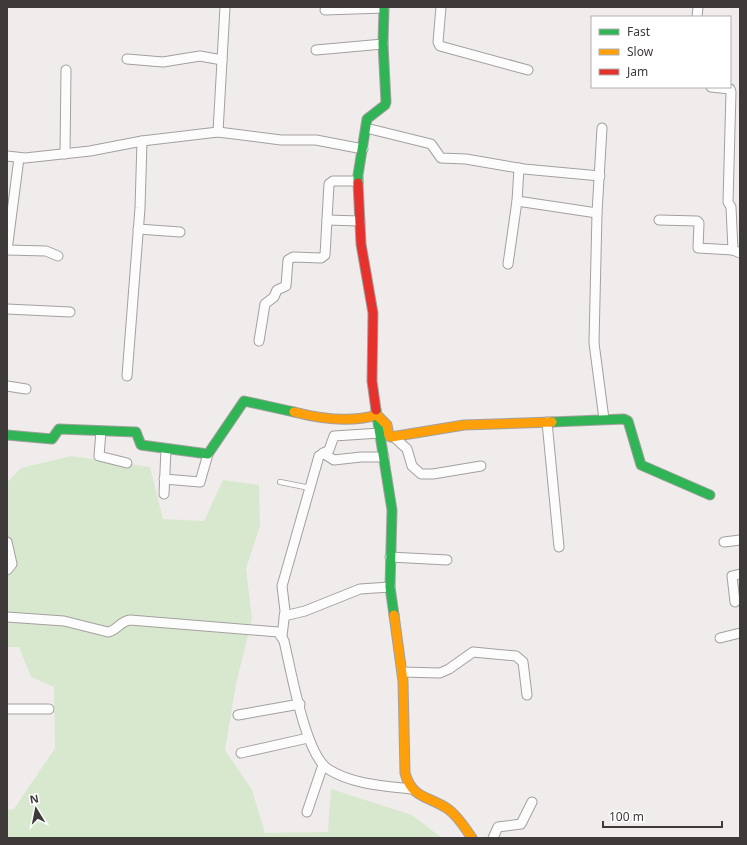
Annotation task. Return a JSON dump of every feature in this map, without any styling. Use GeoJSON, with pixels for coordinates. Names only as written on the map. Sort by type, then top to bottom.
{"type":"FeatureCollection","features":[{"type":"Feature","properties":{"kind":"street"},"geometry":{"type":"LineString","coordinates":[[218,132],[225,7]]}},
{"type":"Feature","properties":{"kind":"street"},"geometry":{"type":"LineString","coordinates":[[441,7],[438,42],[440,46],[528,70]]}},
{"type":"Feature","properties":{"kind":"street"},"geometry":{"type":"LineString","coordinates":[[325,10],[384,8],[383,44],[386,102],[385,105],[369,116],[358,181],[361,244],[373,313],[372,380],[392,510],[390,587],[402,672],[405,773],[406,781],[411,790]]}},
{"type":"Feature","properties":{"kind":"street"},"geometry":{"type":"LineString","coordinates":[[316,50],[383,44]]}},
{"type":"Feature","properties":{"kind":"street"},"geometry":{"type":"LineString","coordinates":[[127,59],[163,62],[200,56],[222,60]]}},
{"type":"Feature","properties":{"kind":"street"},"geometry":{"type":"LineString","coordinates":[[65,154],[66,70]]}},
{"type":"Feature","properties":{"kind":"street"},"geometry":{"type":"LineString","coordinates":[[659,220],[697,221],[699,223],[698,248],[736,252],[736,207],[728,202],[732,95],[730,90],[717,88]]}},
{"type":"Feature","properties":{"kind":"street"},"geometry":{"type":"LineString","coordinates":[[366,128],[429,144],[433,146],[441,158],[466,159],[519,168],[600,176]]}},
{"type":"Feature","properties":{"kind":"street"},"geometry":{"type":"LineString","coordinates":[[602,128],[597,213],[594,343],[604,419]]}},
{"type":"Feature","properties":{"kind":"street"},"geometry":{"type":"LineString","coordinates":[[7,156],[19,158],[65,154],[142,141],[218,132],[281,140],[316,140],[363,149]]}},
{"type":"Feature","properties":{"kind":"street"},"geometry":{"type":"LineString","coordinates":[[127,376],[138,229],[142,141]]}},
{"type":"Feature","properties":{"kind":"street"},"geometry":{"type":"LineString","coordinates":[[19,158],[7,250],[46,251],[58,256]]}},
{"type":"Feature","properties":{"kind":"street"},"geometry":{"type":"LineString","coordinates":[[508,264],[517,201],[519,168]]}},
{"type":"Feature","properties":{"kind":"street"},"geometry":{"type":"LineString","coordinates":[[259,340],[264,304],[274,297],[277,290],[286,286],[288,260],[293,257],[324,257],[329,184],[333,181],[358,181]]}},
{"type":"Feature","properties":{"kind":"street"},"geometry":{"type":"LineString","coordinates":[[517,201],[597,213]]}},
{"type":"Feature","properties":{"kind":"street"},"geometry":{"type":"LineString","coordinates":[[327,220],[360,221]]}},
{"type":"Feature","properties":{"kind":"street"},"geometry":{"type":"LineString","coordinates":[[138,229],[180,232]]}},
{"type":"Feature","properties":{"kind":"street"},"geometry":{"type":"LineString","coordinates":[[7,308],[70,312]]}},
{"type":"Feature","properties":{"kind":"street"},"geometry":{"type":"LineString","coordinates":[[7,386],[26,389]]}},
{"type":"Feature","properties":{"kind":"street"},"geometry":{"type":"LineString","coordinates":[[164,479],[200,482],[208,454],[244,401],[314,416],[360,420],[377,416]]}},
{"type":"Feature","properties":{"kind":"street"},"geometry":{"type":"LineString","coordinates":[[377,416],[387,425],[389,436],[394,437],[407,449],[412,466],[421,474],[434,474],[481,466]]}},
{"type":"Feature","properties":{"kind":"street"},"geometry":{"type":"LineString","coordinates":[[394,437],[464,426],[604,419],[627,420],[640,465],[710,495]]}},
{"type":"Feature","properties":{"kind":"street"},"geometry":{"type":"LineString","coordinates":[[547,422],[559,547]]}},
{"type":"Feature","properties":{"kind":"street"},"geometry":{"type":"LineString","coordinates":[[7,435],[52,439],[59,429],[136,432],[141,445],[208,454]]}},
{"type":"Feature","properties":{"kind":"street"},"geometry":{"type":"LineString","coordinates":[[101,431],[99,456],[127,463]]}},
{"type":"Feature","properties":{"kind":"street"},"geometry":{"type":"LineString","coordinates":[[380,433],[334,436],[330,448],[318,458],[282,586],[284,616],[282,636],[308,738],[323,765],[334,772],[350,778],[411,790],[448,809],[460,820],[472,838]]}},
{"type":"Feature","properties":{"kind":"street"},"geometry":{"type":"LineString","coordinates":[[164,494],[166,449]]}},
{"type":"Feature","properties":{"kind":"street"},"geometry":{"type":"LineString","coordinates":[[324,453],[334,460],[361,457],[384,457]]}},
{"type":"Feature","properties":{"kind":"street"},"geometry":{"type":"LineString","coordinates":[[724,542],[740,540]]}},
{"type":"Feature","properties":{"kind":"street"},"geometry":{"type":"LineString","coordinates":[[7,542],[12,564],[7,570]]}},
{"type":"Feature","properties":{"kind":"street"},"geometry":{"type":"LineString","coordinates":[[390,557],[447,560]]}},
{"type":"Feature","properties":{"kind":"street"},"geometry":{"type":"LineString","coordinates":[[735,602],[732,576],[740,574]]}},
{"type":"Feature","properties":{"kind":"street"},"geometry":{"type":"LineString","coordinates":[[284,616],[305,611],[360,589],[390,587]]}},
{"type":"Feature","properties":{"kind":"street"},"geometry":{"type":"LineString","coordinates":[[7,617],[64,621],[108,632],[112,631],[122,622],[130,620],[278,632],[282,636]]}},
{"type":"Feature","properties":{"kind":"street"},"geometry":{"type":"LineString","coordinates":[[720,638],[740,633]]}},
{"type":"Feature","properties":{"kind":"street"},"geometry":{"type":"LineString","coordinates":[[402,672],[440,673],[449,669],[473,652],[516,656],[523,662],[527,695]]}},
{"type":"Feature","properties":{"kind":"street"},"geometry":{"type":"LineString","coordinates":[[238,715],[300,704]]}},
{"type":"Feature","properties":{"kind":"street"},"geometry":{"type":"LineString","coordinates":[[7,709],[49,709]]}},
{"type":"Feature","properties":{"kind":"street"},"geometry":{"type":"LineString","coordinates":[[241,753],[308,738]]}},
{"type":"Feature","properties":{"kind":"street"},"geometry":{"type":"LineString","coordinates":[[307,812],[323,765]]}},
{"type":"Feature","properties":{"kind":"street"},"geometry":{"type":"LineString","coordinates":[[493,838],[498,827],[520,824],[532,802]]}},
{"type":"Feature","properties":{"kind":"lane"},"geometry":{"type":"LineString","coordinates":[[280,482],[310,488]]}},
{"type":"Feature","properties":{"kind":"green space"},"geometry":{"type":"Polygon","coordinates":[[[71,456],[150,467],[163,519],[204,521],[223,480],[259,485],[260,526],[246,569],[252,619],[236,684],[225,750],[252,790],[265,833],[328,832],[331,789],[412,815],[442,838],[7,838],[7,810],[14,809],[55,748],[54,687],[31,677],[19,647],[7,647],[7,482],[21,468],[71,456]]]}},
{"type":"Feature","properties":{"kind":"traffic: fast"},"geometry":{"type":"LineString","coordinates":[[358,183],[367,119],[385,105],[386,102],[383,44],[384,7]]}},
{"type":"Feature","properties":{"kind":"traffic: fast"},"geometry":{"type":"LineString","coordinates":[[7,435],[52,439],[59,429],[136,432],[141,445],[208,454],[244,401],[294,412]]}},
{"type":"Feature","properties":{"kind":"traffic: fast"},"geometry":{"type":"LineString","coordinates":[[376,410],[392,510],[390,587],[394,615]]}},
{"type":"Feature","properties":{"kind":"traffic: fast"},"geometry":{"type":"LineString","coordinates":[[552,422],[624,419],[628,421],[641,465],[710,495]]}},
{"type":"Feature","properties":{"kind":"traffic: slow"},"geometry":{"type":"LineString","coordinates":[[294,412],[315,417],[336,419],[356,419],[377,415],[387,425],[389,436],[391,437],[464,425],[552,422]]}},
{"type":"Feature","properties":{"kind":"traffic: slow"},"geometry":{"type":"LineString","coordinates":[[394,615],[403,681],[405,773],[412,788],[422,796],[452,812],[472,838]]}},
{"type":"Feature","properties":{"kind":"traffic: jam"},"geometry":{"type":"LineString","coordinates":[[358,183],[361,244],[373,313],[372,381],[376,410]]}}]}
